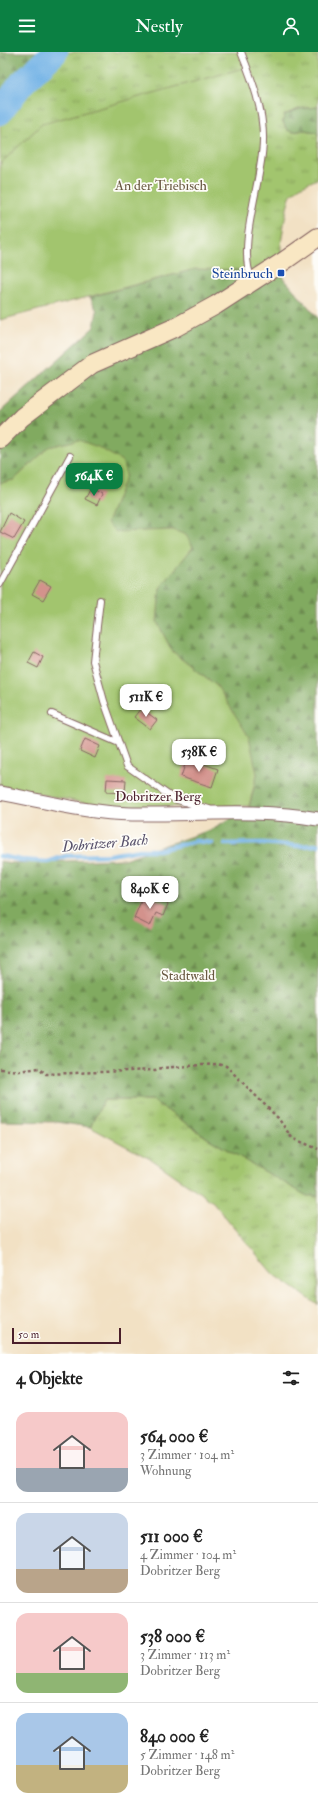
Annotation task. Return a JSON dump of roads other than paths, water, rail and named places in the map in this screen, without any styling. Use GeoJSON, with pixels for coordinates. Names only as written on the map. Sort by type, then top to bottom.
{"type":"FeatureCollection","features":[{"type":"Feature","properties":{"kind":"main road"},"geometry":{"type":"LineString","coordinates":[[0,439],[22,417],[92,364],[176,327],[216,305],[318,237]]}},
{"type":"Feature","properties":{"kind":"street","name":"Dobritzer Berg"},"geometry":{"type":"LineString","coordinates":[[0,793],[96,812],[132,814],[220,812],[292,814],[318,819]]}},
{"type":"Feature","properties":{"kind":"lane"},"geometry":{"type":"LineString","coordinates":[[241,52],[253,87],[264,140],[260,173],[248,241],[247,270],[253,280]]}},
{"type":"Feature","properties":{"kind":"lane"},"geometry":{"type":"LineString","coordinates":[[0,584],[70,456]]}},
{"type":"Feature","properties":{"kind":"lane"},"geometry":{"type":"LineString","coordinates":[[100,600],[93,661],[127,766],[174,799],[220,812]]}},
{"type":"Feature","properties":{"kind":"lane"},"geometry":{"type":"LineString","coordinates":[[52,714],[119,744]]}},
{"type":"Feature","properties":{"kind":"waterway"},"geometry":{"type":"LineString","coordinates":[[0,112],[22,83],[55,52]]}},
{"type":"Feature","properties":{"kind":"waterway","name":"Dobritzer Bach"},"geometry":{"type":"LineString","coordinates":[[0,856],[21,860],[48,862],[66,856],[109,855],[139,850],[158,850],[196,841],[212,843]]}},
{"type":"Feature","properties":{"kind":"waterway","name":"Dobritzer Bach"},"geometry":{"type":"LineString","coordinates":[[225,844],[262,843],[299,846],[318,845]]}},
{"type":"Feature","properties":{"kind":"place","name":"Steinbruch"},"geometry":{"type":"Point","coordinates":[281,273]}},
{"type":"Feature","properties":{"kind":"park label","name":"An der Triebisch"},"geometry":{"type":"Point","coordinates":[161,185]}},
{"type":"Feature","properties":{"kind":"park label","name":"Stadtwald"},"geometry":{"type":"Point","coordinates":[188,975]}}]}
